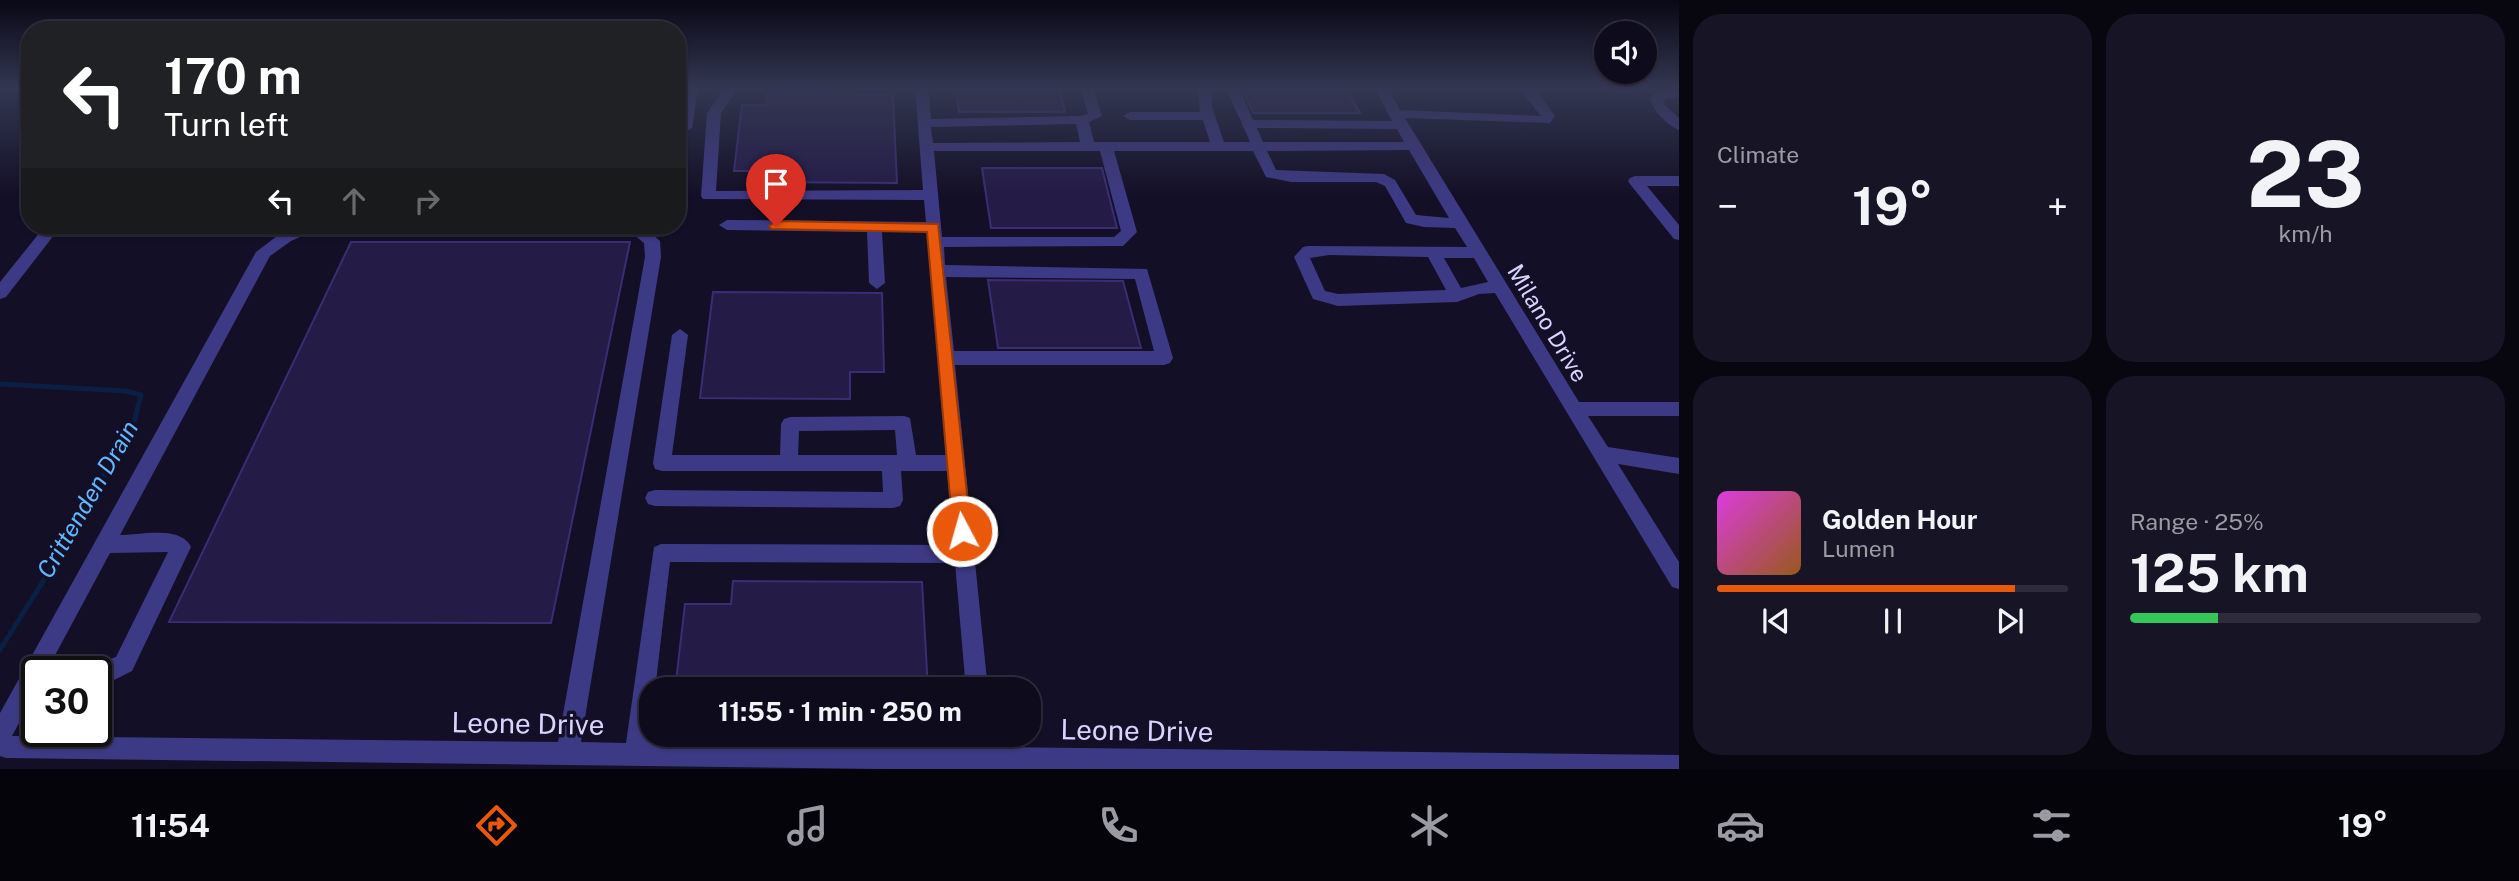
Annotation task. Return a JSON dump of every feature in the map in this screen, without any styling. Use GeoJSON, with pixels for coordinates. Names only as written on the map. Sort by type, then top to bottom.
{"type":"FeatureCollection","features":[{"type":"Feature","properties":{"kind":"street"},"geometry":{"type":"LineString","coordinates":[[713,124],[708,196],[930,195]]}},
{"type":"Feature","properties":{"kind":"street"},"geometry":{"type":"LineString","coordinates":[[928,124],[924,124],[930,195],[976,677]]}},
{"type":"Feature","properties":{"kind":"street"},"geometry":{"type":"LineString","coordinates":[[1083,124],[1088,147]]}},
{"type":"Feature","properties":{"kind":"street"},"geometry":{"type":"LineString","coordinates":[[1211,124],[1219,146]]}},
{"type":"Feature","properties":{"kind":"street"},"geometry":{"type":"LineString","coordinates":[[1251,124],[1247,124],[1271,174],[1291,177],[1379,177],[1390,183],[1411,219],[1460,223]]}},
{"type":"Feature","properties":{"kind":"street","name":"Milano Drive"},"geometry":{"type":"LineString","coordinates":[[1400,124],[1679,580]]}},
{"type":"Feature","properties":{"kind":"street"},"geometry":{"type":"LineString","coordinates":[[926,147],[1413,146]]}},
{"type":"Feature","properties":{"kind":"street"},"geometry":{"type":"LineString","coordinates":[[727,225],[874,227],[934,234],[1118,242],[1129,232],[1106,147]]}},
{"type":"Feature","properties":{"kind":"street"},"geometry":{"type":"LineString","coordinates":[[1679,181],[1635,181],[1679,235]]}},
{"type":"Feature","properties":{"kind":"street"},"geometry":{"type":"LineString","coordinates":[[874,227],[877,283]]}},
{"type":"Feature","properties":{"kind":"street"},"geometry":{"type":"LineString","coordinates":[[0,293],[45,235]]}},
{"type":"Feature","properties":{"kind":"street"},"geometry":{"type":"LineString","coordinates":[[45,656],[264,252],[290,235]]}},
{"type":"Feature","properties":{"kind":"street"},"geometry":{"type":"LineString","coordinates":[[568,753],[653,257],[652,241],[644,235]]}},
{"type":"Feature","properties":{"kind":"street"},"geometry":{"type":"LineString","coordinates":[[1478,253],[1329,250],[1308,251],[1303,257],[1320,295],[1338,300],[1457,296],[1477,288],[1499,287]]}},
{"type":"Feature","properties":{"kind":"street"},"geometry":{"type":"LineString","coordinates":[[1433,252],[1457,296]]}},
{"type":"Feature","properties":{"kind":"street"},"geometry":{"type":"LineString","coordinates":[[938,271],[1141,273],[1164,358],[946,358]]}},
{"type":"Feature","properties":{"kind":"street"},"geometry":{"type":"LineString","coordinates":[[680,335],[662,463],[956,463]]}},
{"type":"Feature","properties":{"kind":"street"},"geometry":{"type":"LineString","coordinates":[[1574,409],[1679,409]]}},
{"type":"Feature","properties":{"kind":"street"},"geometry":{"type":"LineString","coordinates":[[655,498],[893,500],[904,423],[790,424],[789,463]]}},
{"type":"Feature","properties":{"kind":"street"},"geometry":{"type":"LineString","coordinates":[[1601,454],[1679,466]]}},
{"type":"Feature","properties":{"kind":"street"},"geometry":{"type":"LineString","coordinates":[[105,544],[176,543],[181,547],[124,663],[112,670]]}},
{"type":"Feature","properties":{"kind":"street"},"geometry":{"type":"LineString","coordinates":[[636,754],[661,553],[964,554]]}},
{"type":"Feature","properties":{"kind":"street"},"geometry":{"type":"LineString","coordinates":[[2,742],[21,703]]}},
{"type":"Feature","properties":{"kind":"street","name":"Leone Drive"},"geometry":{"type":"LineString","coordinates":[[2,742],[636,754],[692,762],[1679,767]]}},
{"type":"Feature","properties":{"kind":"building"},"geometry":{"type":"Polygon","coordinates":[[[740,124],[894,124],[897,183],[758,182],[759,171],[734,171],[740,124]]]}},
{"type":"Feature","properties":{"kind":"building"},"geometry":{"type":"Polygon","coordinates":[[[982,168],[1102,168],[1117,228],[991,228],[982,168]]]}},
{"type":"Feature","properties":{"kind":"building"},"geometry":{"type":"Polygon","coordinates":[[[351,242],[630,242],[551,623],[169,622],[351,242]]]}},
{"type":"Feature","properties":{"kind":"building"},"geometry":{"type":"Polygon","coordinates":[[[988,280],[1123,281],[1141,348],[998,348],[988,280]]]}},
{"type":"Feature","properties":{"kind":"building"},"geometry":{"type":"Polygon","coordinates":[[[713,292],[882,293],[884,372],[850,372],[850,399],[700,398],[713,292]]]}},
{"type":"Feature","properties":{"kind":"building"},"geometry":{"type":"Polygon","coordinates":[[[733,581],[922,582],[927,677],[677,677],[685,604],[731,604],[733,581]]]}},
{"type":"Feature","properties":{"kind":"waterway","name":"Crittenden Drain"},"geometry":{"type":"LineString","coordinates":[[0,384],[126,391],[141,395],[134,422],[52,567],[0,650]]}},
{"type":"Feature","properties":{"kind":"route"},"geometry":{"type":"LineString","coordinates":[[776,226],[933,227],[962,531]]}}]}
